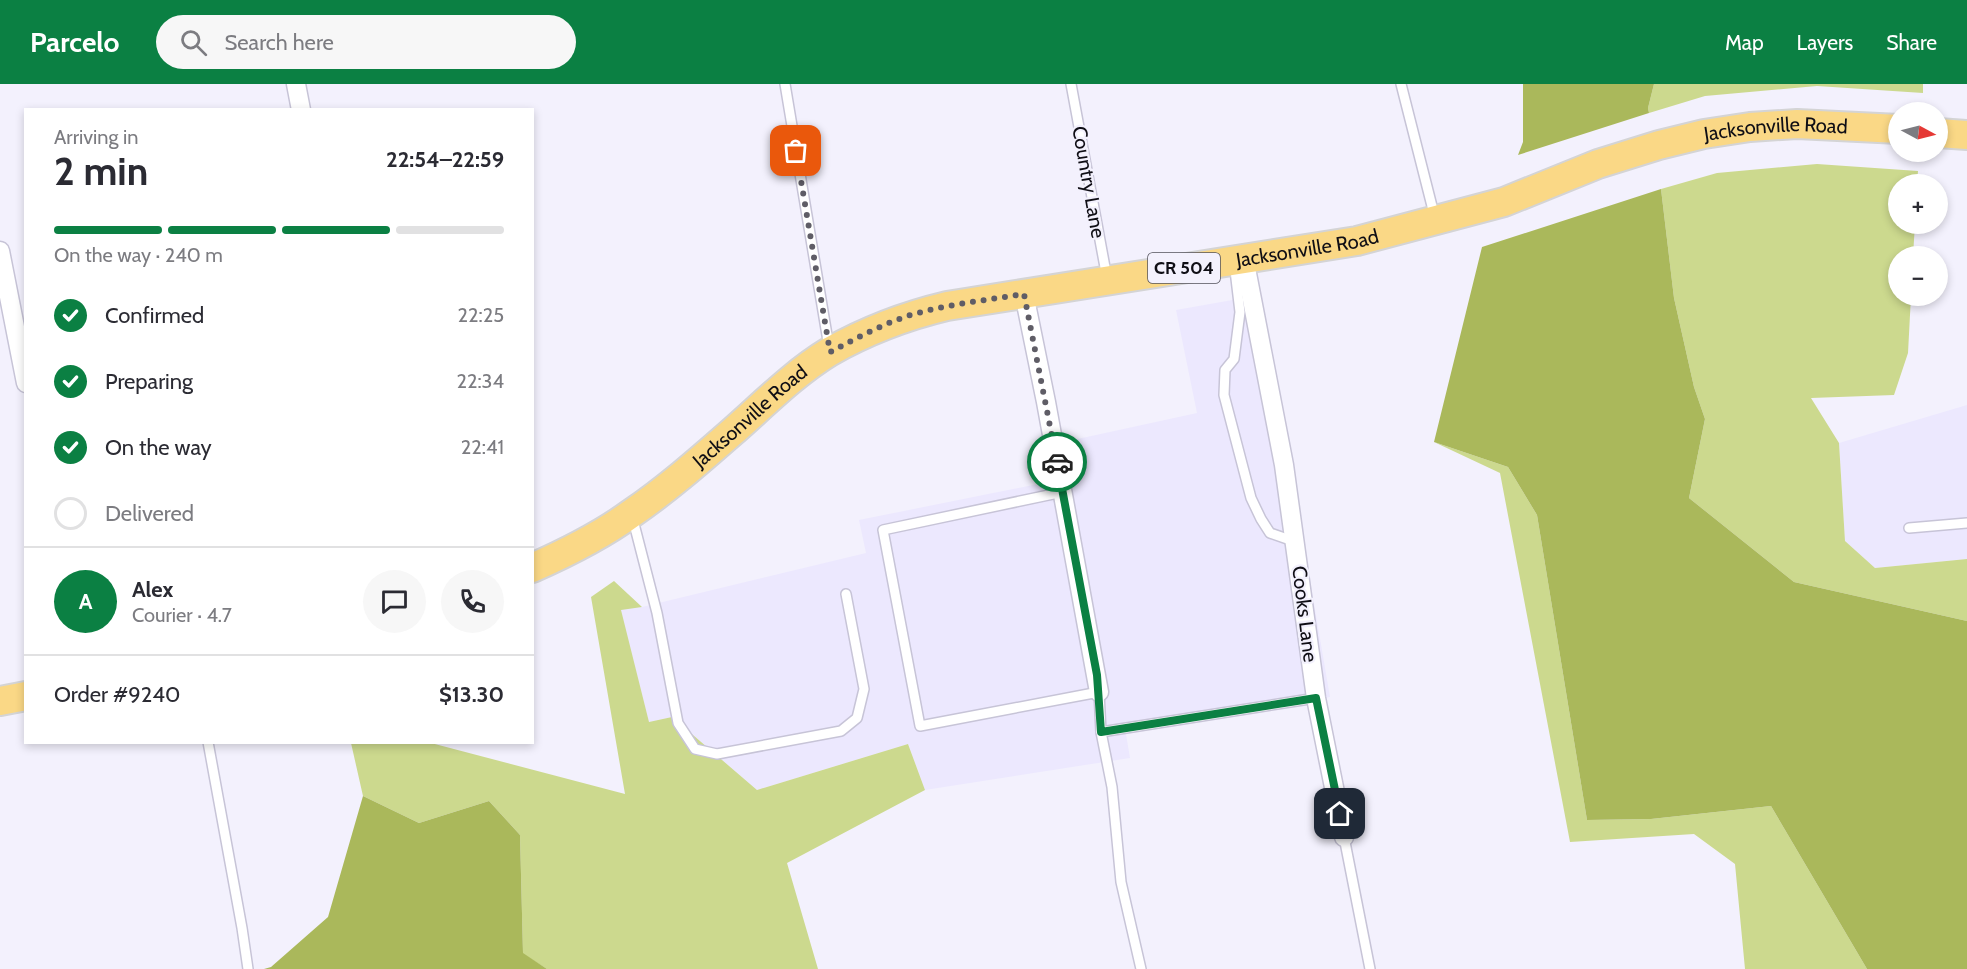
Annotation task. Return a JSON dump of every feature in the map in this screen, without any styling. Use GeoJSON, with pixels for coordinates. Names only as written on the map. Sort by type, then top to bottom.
{"type":"FeatureCollection","features":[{"type":"Feature","properties":{"kind":"main road","name":"Jacksonville Road"},"geometry":{"type":"LineString","coordinates":[[534,567],[602,532],[631,514],[703,457],[809,366],[830,352],[880,326],[913,314],[947,306],[1357,241],[1504,202],[1598,165],[1659,145],[1704,134],[1750,127],[1797,124],[1888,128]]}},
{"type":"Feature","properties":{"kind":"main road"},"geometry":{"type":"LineString","coordinates":[[1948,134],[1967,135]]}},
{"type":"Feature","properties":{"kind":"main road"},"geometry":{"type":"LineString","coordinates":[[0,701],[24,696]]}},
{"type":"Feature","properties":{"kind":"street"},"geometry":{"type":"LineString","coordinates":[[296,84],[301,108]]}},
{"type":"Feature","properties":{"kind":"street"},"geometry":{"type":"LineString","coordinates":[[0,251],[24,373]]}},
{"type":"Feature","properties":{"kind":"street","name":"Cooks Lane"},"geometry":{"type":"LineString","coordinates":[[1239,259],[1284,465],[1316,698],[1344,837]]}},
{"type":"Feature","properties":{"kind":"street"},"geometry":{"type":"LineString","coordinates":[[1024,294],[1099,692]]}},
{"type":"Feature","properties":{"kind":"lane"},"geometry":{"type":"LineString","coordinates":[[785,84],[830,352]]}},
{"type":"Feature","properties":{"kind":"lane","name":"Country Lane"},"geometry":{"type":"LineString","coordinates":[[1071,84],[1107,280]]}},
{"type":"Feature","properties":{"kind":"lane"},"geometry":{"type":"LineString","coordinates":[[1401,84],[1435,220]]}},
{"type":"Feature","properties":{"kind":"lane"},"geometry":{"type":"LineString","coordinates":[[1239,259],[1240,312],[1234,359],[1225,370],[1224,395],[1251,498],[1261,519],[1270,532],[1296,542]]}},
{"type":"Feature","properties":{"kind":"lane"},"geometry":{"type":"LineString","coordinates":[[1063,492],[882,530],[920,726],[1099,692],[1101,732],[1112,787],[1121,882],[1141,969]]}},
{"type":"Feature","properties":{"kind":"lane"},"geometry":{"type":"LineString","coordinates":[[631,514],[657,613],[678,723],[695,748],[717,754],[841,731],[857,718],[864,689],[846,594]]}},
{"type":"Feature","properties":{"kind":"lane"},"geometry":{"type":"LineString","coordinates":[[1909,528],[1967,523]]}},
{"type":"Feature","properties":{"kind":"lane"},"geometry":{"type":"LineString","coordinates":[[1101,732],[1316,698]]}},
{"type":"Feature","properties":{"kind":"lane"},"geometry":{"type":"LineString","coordinates":[[208,744],[237,896],[248,969]]}},
{"type":"Feature","properties":{"kind":"lane","name":"Cooks Lane"},"geometry":{"type":"LineString","coordinates":[[1344,837],[1371,969]]}},
{"type":"Feature","properties":{"kind":"shaded area"},"geometry":{"type":"Polygon","coordinates":[[[1255,296],[1285,434],[1330,697],[1126,734],[1130,758],[925,790],[908,744],[757,790],[672,717],[649,722],[620,609],[642,607],[866,553],[859,520],[1058,480],[1050,445],[1197,413],[1176,310],[1255,296]]]}},
{"type":"Feature","properties":{"kind":"shaded area"},"geometry":{"type":"Polygon","coordinates":[[[1967,405],[1967,559],[1875,568],[1845,541],[1839,443],[1967,405]]]}},
{"type":"Feature","properties":{"kind":"green space"},"geometry":{"type":"Polygon","coordinates":[[[1523,84],[1654,84],[1648,108],[1649,113],[1518,155],[1523,142],[1523,84]]]}},
{"type":"Feature","properties":{"kind":"green space"},"geometry":{"type":"Polygon","coordinates":[[[1654,84],[1923,84],[1923,93],[1817,86],[1705,96],[1649,113],[1648,108],[1654,84]]]}},
{"type":"Feature","properties":{"kind":"green space"},"geometry":{"type":"Polygon","coordinates":[[[1817,164],[1918,171],[1918,174],[1888,174],[1888,234],[1914,234],[1914,246],[1888,246],[1888,306],[1910,306],[1908,353],[1894,395],[1811,398],[1839,443],[1845,541],[1875,568],[1967,559],[1967,621],[1794,582],[1689,498],[1705,419],[1694,387],[1674,298],[1661,189],[1717,173],[1817,164]]]}},
{"type":"Feature","properties":{"kind":"green space"},"geometry":{"type":"Polygon","coordinates":[[[1661,189],[1674,298],[1694,387],[1705,419],[1689,498],[1794,582],[1967,621],[1967,969],[1867,969],[1771,806],[1651,819],[1587,820],[1537,515],[1508,467],[1434,442],[1482,247],[1661,189]]]}},
{"type":"Feature","properties":{"kind":"green space"},"geometry":{"type":"Polygon","coordinates":[[[1434,442],[1508,467],[1537,515],[1587,820],[1651,819],[1771,806],[1867,969],[1745,969],[1735,864],[1694,834],[1570,842],[1500,473],[1434,442]]]}},
{"type":"Feature","properties":{"kind":"green space"},"geometry":{"type":"Polygon","coordinates":[[[614,581],[642,607],[621,610],[649,722],[672,717],[757,790],[908,744],[925,790],[787,863],[818,969],[547,969],[523,954],[520,835],[489,801],[419,823],[363,796],[351,744],[435,744],[625,794],[591,597],[614,581]]]}},
{"type":"Feature","properties":{"kind":"green space"},"geometry":{"type":"Polygon","coordinates":[[[363,796],[419,823],[489,801],[520,835],[523,953],[547,969],[264,969],[271,967],[328,917],[363,796]]]}},
{"type":"Feature","properties":{"kind":"way so far"},"geometry":{"type":"LineString","coordinates":[[796,151],[830,352],[880,326],[913,314],[947,306],[1024,294],[1057,462]]}},
{"type":"Feature","properties":{"kind":"route"},"geometry":{"type":"LineString","coordinates":[[1057,462],[1097,675],[1101,732],[1316,698],[1340,814]]}}]}
